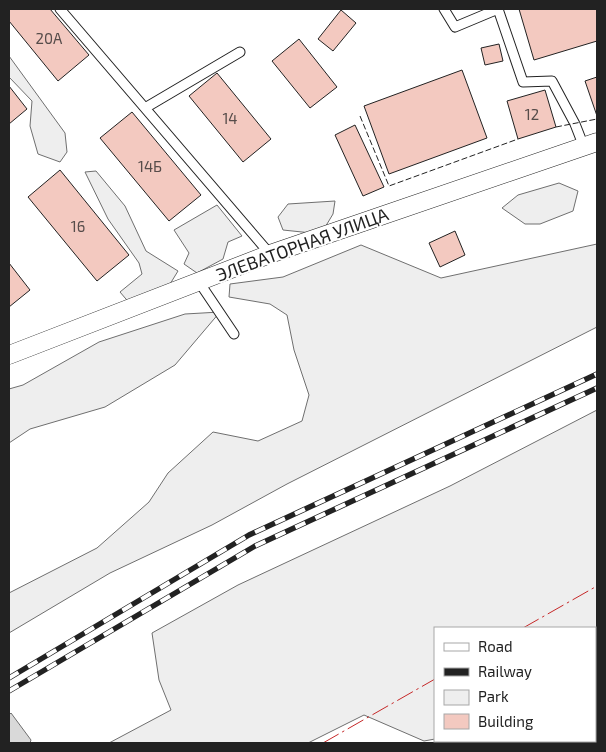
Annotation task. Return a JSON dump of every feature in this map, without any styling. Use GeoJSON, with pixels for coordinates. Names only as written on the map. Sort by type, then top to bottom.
{"type":"FeatureCollection","features":[{"type":"Feature","properties":{"kind":"street","name":"ЭЛЕВАТОРНАЯ УЛИЦА"},"geometry":{"type":"LineString","coordinates":[[9,355],[270,254],[591,144]]}},
{"type":"Feature","properties":{"kind":"lane"},"geometry":{"type":"LineString","coordinates":[[60,9],[270,254]]}},
{"type":"Feature","properties":{"kind":"lane"},"geometry":{"type":"LineString","coordinates":[[444,9],[454,27],[498,9],[523,82],[552,81],[575,124],[591,144]]}},
{"type":"Feature","properties":{"kind":"lane"},"geometry":{"type":"LineString","coordinates":[[145,108],[240,52]]}},
{"type":"Feature","properties":{"kind":"lane"},"geometry":{"type":"LineString","coordinates":[[199,282],[234,334]]}},
{"type":"Feature","properties":{"kind":"green space"},"geometry":{"type":"Polygon","coordinates":[[[9,56],[65,133],[67,152],[60,162],[38,154],[30,126],[32,101],[9,77],[9,56]]]}},
{"type":"Feature","properties":{"kind":"green space"},"geometry":{"type":"Polygon","coordinates":[[[96,171],[125,206],[146,251],[178,271],[167,289],[131,305],[120,292],[142,274],[139,263],[108,219],[85,172],[96,171]]]}},
{"type":"Feature","properties":{"kind":"green space"},"geometry":{"type":"Polygon","coordinates":[[[559,183],[578,191],[573,211],[540,224],[525,224],[502,208],[518,195],[559,183]]]}},
{"type":"Feature","properties":{"kind":"green space"},"geometry":{"type":"Polygon","coordinates":[[[335,201],[333,214],[321,234],[283,230],[278,217],[288,204],[335,201]]]}},
{"type":"Feature","properties":{"kind":"green space"},"geometry":{"type":"Polygon","coordinates":[[[217,205],[242,236],[228,242],[223,259],[197,273],[184,264],[189,253],[174,230],[217,205]]]}},
{"type":"Feature","properties":{"kind":"green space"},"geometry":{"type":"Polygon","coordinates":[[[597,244],[597,327],[287,484],[212,525],[110,573],[9,633],[9,593],[97,548],[149,502],[168,473],[213,432],[258,441],[302,421],[309,395],[294,350],[287,315],[270,304],[229,297],[230,284],[283,277],[361,245],[441,278],[597,244]]]}},
{"type":"Feature","properties":{"kind":"green space"},"geometry":{"type":"Polygon","coordinates":[[[220,312],[175,365],[105,407],[30,429],[9,443],[9,389],[23,385],[99,342],[185,314],[220,312]]]}},
{"type":"Feature","properties":{"kind":"green space"},"geometry":{"type":"Polygon","coordinates":[[[597,410],[597,654],[596,627],[434,627],[434,739],[424,741],[364,715],[308,743],[109,743],[171,710],[159,680],[152,633],[238,585],[450,486],[597,410]]]}},
{"type":"Feature","properties":{"kind":"shaded area"},"geometry":{"type":"Polygon","coordinates":[[[11,713],[31,740],[30,743],[9,743],[9,715],[11,713]]]}},
{"type":"Feature","properties":{"kind":"building"},"geometry":{"type":"Polygon","coordinates":[[[9,9],[50,9],[89,55],[58,81],[9,21],[9,9]]]}},
{"type":"Feature","properties":{"kind":"building"},"geometry":{"type":"Polygon","coordinates":[[[519,9],[597,9],[597,41],[534,60],[519,9]]]}},
{"type":"Feature","properties":{"kind":"building"},"geometry":{"type":"Polygon","coordinates":[[[341,10],[356,23],[333,51],[318,39],[341,10]]]}},
{"type":"Feature","properties":{"kind":"building"},"geometry":{"type":"Polygon","coordinates":[[[299,39],[337,87],[310,108],[272,61],[299,39]]]}},
{"type":"Feature","properties":{"kind":"building"},"geometry":{"type":"Polygon","coordinates":[[[499,44],[503,61],[485,65],[481,48],[499,44]]]}},
{"type":"Feature","properties":{"kind":"building"},"geometry":{"type":"Polygon","coordinates":[[[462,70],[487,138],[389,174],[364,106],[462,70]]]}},
{"type":"Feature","properties":{"kind":"building"},"geometry":{"type":"Polygon","coordinates":[[[217,73],[271,139],[243,162],[189,96],[217,73]]]}},
{"type":"Feature","properties":{"kind":"building"},"geometry":{"type":"Polygon","coordinates":[[[597,77],[597,116],[585,81],[597,77]]]}},
{"type":"Feature","properties":{"kind":"building"},"geometry":{"type":"Polygon","coordinates":[[[9,86],[27,109],[9,124],[9,86]]]}},
{"type":"Feature","properties":{"kind":"building"},"geometry":{"type":"Polygon","coordinates":[[[545,90],[556,127],[518,139],[507,101],[545,90]]]}},
{"type":"Feature","properties":{"kind":"building"},"geometry":{"type":"Polygon","coordinates":[[[132,112],[201,195],[169,221],[100,138],[132,112]]]}},
{"type":"Feature","properties":{"kind":"building"},"geometry":{"type":"Polygon","coordinates":[[[355,125],[384,187],[363,196],[335,135],[355,125]]]}},
{"type":"Feature","properties":{"kind":"building"},"geometry":{"type":"Polygon","coordinates":[[[60,170],[129,255],[97,281],[28,197],[60,170]]]}},
{"type":"Feature","properties":{"kind":"building"},"geometry":{"type":"Polygon","coordinates":[[[455,231],[465,255],[440,267],[429,243],[455,231]]]}},
{"type":"Feature","properties":{"kind":"building"},"geometry":{"type":"Polygon","coordinates":[[[9,263],[30,290],[9,307],[9,263]]]}},
{"type":"Feature","properties":{"kind":"railway"},"geometry":{"type":"LineString","coordinates":[[9,678],[249,535],[597,374]]}},
{"type":"Feature","properties":{"kind":"railway"},"geometry":{"type":"LineString","coordinates":[[9,691],[255,546],[597,388]]}},
{"type":"Feature","properties":{"kind":"fence"},"geometry":{"type":"LineString","coordinates":[[360,116],[389,186],[518,139]]}},
{"type":"Feature","properties":{"kind":"fence"},"geometry":{"type":"LineString","coordinates":[[556,127],[597,119]]}},
{"type":"Feature","properties":{"kind":"power"},"geometry":{"type":"LineString","coordinates":[[525,627],[597,586]]}},
{"type":"Feature","properties":{"kind":"power"},"geometry":{"type":"LineString","coordinates":[[323,743],[434,680]]}}]}
